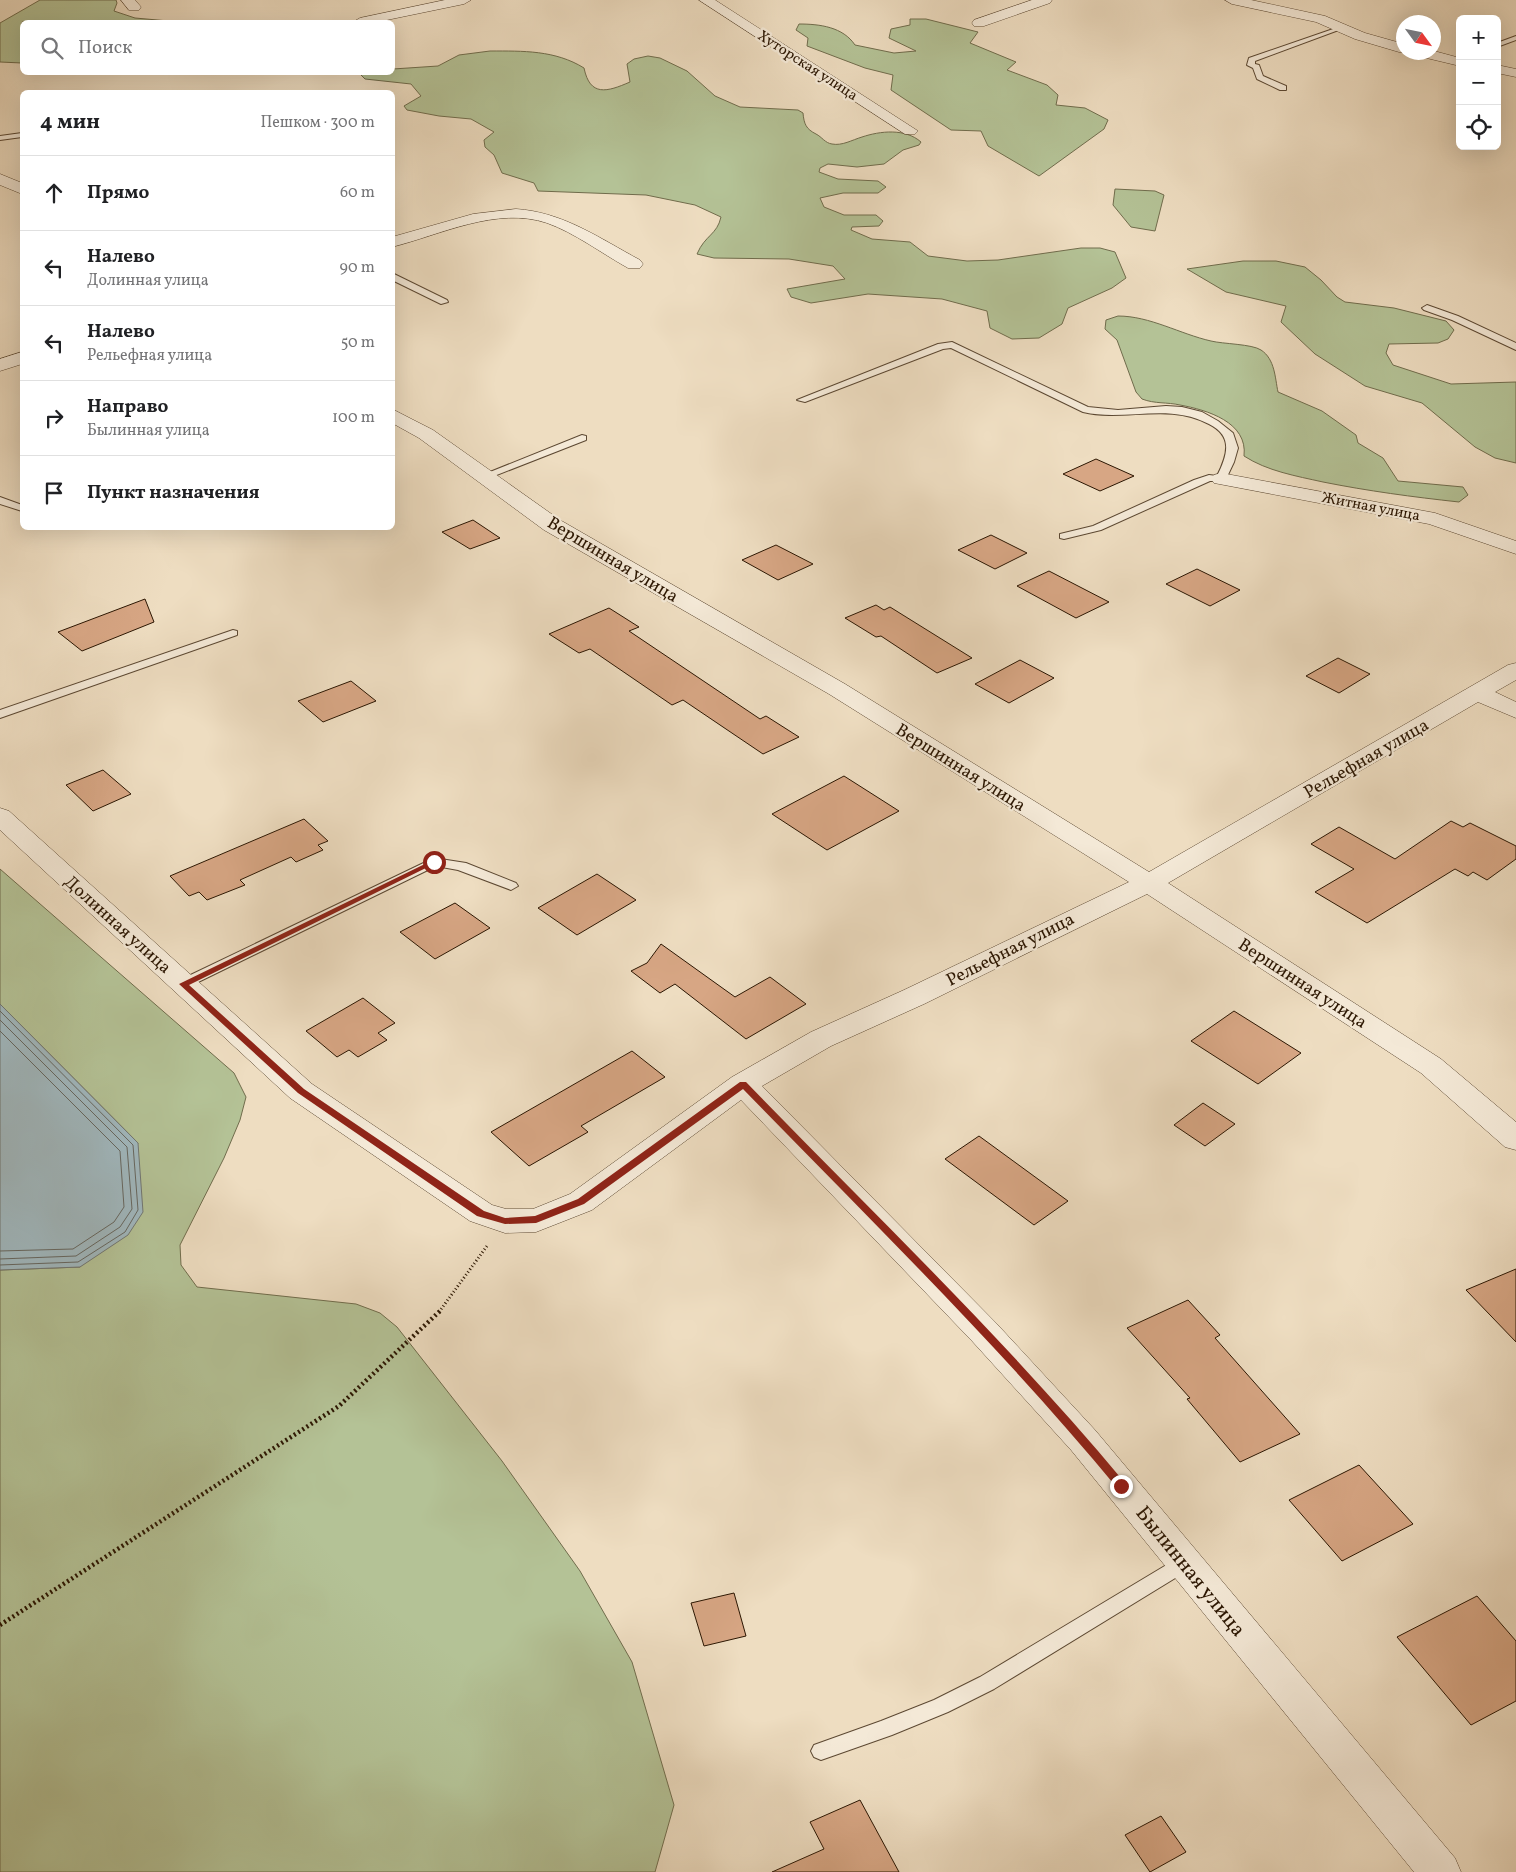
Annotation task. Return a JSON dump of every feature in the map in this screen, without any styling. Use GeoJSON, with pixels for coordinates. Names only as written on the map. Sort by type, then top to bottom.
{"type":"FeatureCollection","features":[{"type":"Feature","properties":{"kind":"street"},"geometry":{"type":"LineString","coordinates":[[368,20],[464,0]]}},
{"type":"Feature","properties":{"kind":"street","name":"Хуторская улица"},"geometry":{"type":"LineString","coordinates":[[706,0],[910,131]]}},
{"type":"Feature","properties":{"kind":"street"},"geometry":{"type":"LineString","coordinates":[[979,23],[1045,0]]}},
{"type":"Feature","properties":{"kind":"street"},"geometry":{"type":"LineString","coordinates":[[1232,0],[1320,19],[1360,36],[1396,47]]}},
{"type":"Feature","properties":{"kind":"street"},"geometry":{"type":"LineString","coordinates":[[1441,57],[1456,61]]}},
{"type":"Feature","properties":{"kind":"street"},"geometry":{"type":"LineString","coordinates":[[1501,70],[1516,73]]}},
{"type":"Feature","properties":{"kind":"street"},"geometry":{"type":"LineString","coordinates":[[0,179],[20,188]]}},
{"type":"Feature","properties":{"kind":"street"},"geometry":{"type":"LineString","coordinates":[[395,241],[498,214],[516,213],[553,220],[634,264]]}},
{"type":"Feature","properties":{"kind":"street"},"geometry":{"type":"LineString","coordinates":[[0,365],[20,359]]}},
{"type":"Feature","properties":{"kind":"street","name":"Вершинная улица"},"geometry":{"type":"LineString","coordinates":[[395,417],[426,434],[552,525],[836,689],[1149,883],[1432,1066],[1516,1139]]}},
{"type":"Feature","properties":{"kind":"street","name":"Житная улица"},"geometry":{"type":"LineString","coordinates":[[1221,478],[1435,519],[1516,548]]}},
{"type":"Feature","properties":{"kind":"street","name":"Рельефная улица"},"geometry":{"type":"LineString","coordinates":[[505,1221],[536,1220],[581,1202],[743,1084],[821,1039],[914,997],[1081,914],[1149,883],[1516,670]]}},
{"type":"Feature","properties":{"kind":"street"},"geometry":{"type":"LineString","coordinates":[[1478,693],[1516,711]]}},
{"type":"Feature","properties":{"kind":"street","name":"Долинная улица"},"geometry":{"type":"LineString","coordinates":[[0,816],[301,1091],[480,1213],[505,1221]]}},
{"type":"Feature","properties":{"kind":"street","name":"Былинная улица"},"geometry":{"type":"LineString","coordinates":[[743,1084],[984,1332],[1076,1433],[1440,1872]]}},
{"type":"Feature","properties":{"kind":"lane"},"geometry":{"type":"LineString","coordinates":[[1283,88],[1260,77],[1256,67],[1251,65],[1252,60],[1341,28]]}},
{"type":"Feature","properties":{"kind":"lane"},"geometry":{"type":"LineString","coordinates":[[1501,44],[1516,38]]}},
{"type":"Feature","properties":{"kind":"lane"},"geometry":{"type":"LineString","coordinates":[[0,138],[20,135]]}},
{"type":"Feature","properties":{"kind":"lane"},"geometry":{"type":"LineString","coordinates":[[395,278],[444,302]]}},
{"type":"Feature","properties":{"kind":"lane"},"geometry":{"type":"LineString","coordinates":[[1427,308],[1455,318],[1516,347]]}},
{"type":"Feature","properties":{"kind":"lane"},"geometry":{"type":"LineString","coordinates":[[802,400],[941,346],[952,345],[1086,410],[1106,413],[1175,409],[1208,419],[1227,432],[1234,446],[1232,456],[1221,478],[1209,478],[1198,482],[1097,528],[1064,536]]}},
{"type":"Feature","properties":{"kind":"lane"},"geometry":{"type":"LineString","coordinates":[[485,476],[582,438]]}},
{"type":"Feature","properties":{"kind":"lane"},"geometry":{"type":"LineString","coordinates":[[0,500],[20,507]]}},
{"type":"Feature","properties":{"kind":"lane"},"geometry":{"type":"LineString","coordinates":[[0,714],[233,633]]}},
{"type":"Feature","properties":{"kind":"lane"},"geometry":{"type":"LineString","coordinates":[[184,984],[434,862],[461,866],[511,886]]}},
{"type":"Feature","properties":{"kind":"lane"},"geometry":{"type":"LineString","coordinates":[[821,1750],[893,1725],[987,1683],[1183,1563]]}},
{"type":"Feature","properties":{"kind":"path"},"geometry":{"type":"LineString","coordinates":[[0,1625],[339,1406],[438,1315],[505,1221]]}},
{"type":"Feature","properties":{"kind":"green space"},"geometry":{"type":"Polygon","coordinates":[[[40,0],[116,0],[117,3],[114,11],[135,18],[158,20],[20,20],[20,63],[0,62],[0,23],[40,0]]]}},
{"type":"Feature","properties":{"kind":"green space"},"geometry":{"type":"Polygon","coordinates":[[[910,19],[926,19],[978,32],[970,43],[1016,62],[1007,70],[1047,85],[1058,95],[1056,105],[1085,108],[1108,120],[1104,129],[1039,176],[988,146],[981,131],[951,130],[891,90],[893,75],[865,68],[807,46],[808,38],[796,30],[799,24],[823,26],[838,30],[855,45],[894,53],[916,51],[889,38],[891,29],[910,25],[910,19]]]}},
{"type":"Feature","properties":{"kind":"green space"},"geometry":{"type":"Polygon","coordinates":[[[490,51],[515,51],[550,55],[573,62],[584,68],[590,84],[601,90],[607,90],[630,82],[627,64],[634,59],[648,56],[660,58],[687,71],[715,96],[740,107],[798,110],[803,113],[808,128],[830,143],[843,143],[884,132],[908,134],[921,142],[919,145],[903,150],[884,164],[857,167],[828,164],[820,168],[819,172],[838,179],[878,181],[886,187],[878,193],[843,193],[820,198],[824,207],[844,215],[876,215],[883,221],[879,226],[852,227],[851,230],[872,239],[910,242],[928,256],[967,261],[998,260],[1081,248],[1100,248],[1115,252],[1126,278],[1112,288],[1068,308],[1062,324],[1039,338],[1012,339],[990,328],[987,311],[942,299],[868,294],[811,303],[791,297],[787,289],[845,279],[833,266],[789,259],[714,258],[697,254],[717,228],[721,217],[695,205],[646,195],[538,191],[534,183],[502,173],[494,155],[485,147],[484,140],[494,132],[471,119],[407,110],[404,106],[421,96],[411,84],[365,79],[361,75],[395,75],[395,69],[438,66],[459,55],[490,51]]]}},
{"type":"Feature","properties":{"kind":"green space"},"geometry":{"type":"Polygon","coordinates":[[[1115,189],[1155,191],[1164,195],[1155,231],[1131,227],[1113,205],[1115,189]]]}},
{"type":"Feature","properties":{"kind":"green space"},"geometry":{"type":"Polygon","coordinates":[[[1243,261],[1276,261],[1305,267],[1337,297],[1345,302],[1394,308],[1446,321],[1454,330],[1448,339],[1438,343],[1389,344],[1386,353],[1393,365],[1451,384],[1516,382],[1516,463],[1495,458],[1475,447],[1422,403],[1365,386],[1315,354],[1281,322],[1286,306],[1226,292],[1187,269],[1243,261]]]}},
{"type":"Feature","properties":{"kind":"green space"},"geometry":{"type":"Polygon","coordinates":[[[1118,316],[1142,319],[1211,341],[1251,346],[1261,350],[1272,364],[1278,392],[1322,411],[1356,435],[1358,443],[1383,458],[1398,481],[1463,487],[1468,495],[1459,502],[1408,496],[1323,482],[1262,466],[1244,456],[1244,444],[1239,434],[1233,426],[1224,420],[1213,414],[1191,407],[1142,399],[1136,392],[1117,340],[1105,329],[1106,320],[1118,316]]]}},
{"type":"Feature","properties":{"kind":"green space"},"geometry":{"type":"Polygon","coordinates":[[[0,869],[234,1073],[246,1097],[240,1120],[224,1158],[180,1245],[181,1265],[197,1287],[356,1304],[380,1313],[397,1327],[502,1461],[580,1571],[632,1662],[674,1805],[655,1872],[0,1872],[0,1270],[80,1267],[138,1143],[0,1004],[0,869]]]}},
{"type":"Feature","properties":{"kind":"water"},"geometry":{"type":"Polygon","coordinates":[[[0,1004],[138,1143],[143,1212],[128,1235],[80,1267],[0,1270],[0,1004]]]}},
{"type":"Feature","properties":{"kind":"building"},"geometry":{"type":"Polygon","coordinates":[[[1096,459],[1134,476],[1100,491],[1063,474],[1096,459]]]}},
{"type":"Feature","properties":{"kind":"building"},"geometry":{"type":"Polygon","coordinates":[[[473,520],[500,538],[470,549],[442,532],[473,520]]]}},
{"type":"Feature","properties":{"kind":"building"},"geometry":{"type":"Polygon","coordinates":[[[991,535],[1027,553],[995,569],[958,550],[991,535]]]}},
{"type":"Feature","properties":{"kind":"building"},"geometry":{"type":"Polygon","coordinates":[[[776,545],[813,564],[778,580],[742,560],[776,545]]]}},
{"type":"Feature","properties":{"kind":"building"},"geometry":{"type":"Polygon","coordinates":[[[1197,569],[1240,590],[1210,606],[1166,584],[1197,569]]]}},
{"type":"Feature","properties":{"kind":"building"},"geometry":{"type":"Polygon","coordinates":[[[1049,571],[1109,602],[1076,618],[1017,586],[1049,571]]]}},
{"type":"Feature","properties":{"kind":"building"},"geometry":{"type":"Polygon","coordinates":[[[145,599],[154,622],[82,651],[58,632],[145,599]]]}},
{"type":"Feature","properties":{"kind":"building"},"geometry":{"type":"Polygon","coordinates":[[[876,605],[884,610],[890,607],[972,658],[937,673],[881,636],[876,637],[845,618],[876,605]]]}},
{"type":"Feature","properties":{"kind":"building"},"geometry":{"type":"Polygon","coordinates":[[[609,608],[639,627],[629,631],[760,719],[766,716],[799,737],[763,754],[683,700],[672,705],[590,649],[579,653],[549,634],[609,608]]]}},
{"type":"Feature","properties":{"kind":"building"},"geometry":{"type":"Polygon","coordinates":[[[1338,658],[1370,674],[1339,693],[1306,676],[1338,658]]]}},
{"type":"Feature","properties":{"kind":"building"},"geometry":{"type":"Polygon","coordinates":[[[1020,660],[1054,678],[1009,703],[975,684],[1020,660]]]}},
{"type":"Feature","properties":{"kind":"building"},"geometry":{"type":"Polygon","coordinates":[[[351,681],[376,701],[323,722],[298,701],[351,681]]]}},
{"type":"Feature","properties":{"kind":"building"},"geometry":{"type":"Polygon","coordinates":[[[103,770],[131,794],[93,811],[66,785],[103,770]]]}},
{"type":"Feature","properties":{"kind":"building"},"geometry":{"type":"Polygon","coordinates":[[[844,776],[899,811],[827,850],[772,814],[844,776]]]}},
{"type":"Feature","properties":{"kind":"building"},"geometry":{"type":"Polygon","coordinates":[[[304,819],[328,841],[318,845],[323,850],[296,862],[291,857],[240,880],[245,885],[207,900],[199,892],[189,896],[170,876],[304,819]]]}},
{"type":"Feature","properties":{"kind":"building"},"geometry":{"type":"Polygon","coordinates":[[[1451,821],[1463,827],[1470,823],[1516,846],[1516,859],[1487,880],[1473,872],[1468,876],[1455,869],[1367,923],[1315,892],[1354,869],[1311,844],[1339,827],[1395,859],[1451,821]]]}},
{"type":"Feature","properties":{"kind":"building"},"geometry":{"type":"Polygon","coordinates":[[[597,874],[636,900],[577,935],[538,908],[597,874]]]}},
{"type":"Feature","properties":{"kind":"building"},"geometry":{"type":"Polygon","coordinates":[[[455,903],[490,928],[435,959],[400,932],[455,903]]]}},
{"type":"Feature","properties":{"kind":"building"},"geometry":{"type":"Polygon","coordinates":[[[661,944],[735,997],[770,977],[806,1004],[746,1039],[675,984],[660,993],[631,971],[647,963],[661,944]]]}},
{"type":"Feature","properties":{"kind":"building"},"geometry":{"type":"Polygon","coordinates":[[[363,998],[395,1023],[378,1033],[387,1040],[358,1057],[349,1050],[337,1057],[306,1031],[363,998]]]}},
{"type":"Feature","properties":{"kind":"building"},"geometry":{"type":"Polygon","coordinates":[[[1234,1011],[1301,1053],[1258,1084],[1191,1041],[1234,1011]]]}},
{"type":"Feature","properties":{"kind":"building"},"geometry":{"type":"Polygon","coordinates":[[[632,1051],[665,1077],[581,1126],[588,1132],[529,1166],[491,1132],[632,1051]]]}},
{"type":"Feature","properties":{"kind":"building"},"geometry":{"type":"Polygon","coordinates":[[[1203,1103],[1235,1124],[1205,1146],[1174,1125],[1203,1103]]]}},
{"type":"Feature","properties":{"kind":"building"},"geometry":{"type":"Polygon","coordinates":[[[979,1136],[1068,1201],[1034,1225],[945,1159],[979,1136]]]}},
{"type":"Feature","properties":{"kind":"building"},"geometry":{"type":"Polygon","coordinates":[[[1516,1269],[1516,1342],[1466,1290],[1516,1269]]]}},
{"type":"Feature","properties":{"kind":"building"},"geometry":{"type":"Polygon","coordinates":[[[1188,1300],[1220,1335],[1215,1338],[1300,1434],[1240,1462],[1187,1399],[1190,1398],[1127,1328],[1188,1300]]]}},
{"type":"Feature","properties":{"kind":"building"},"geometry":{"type":"Polygon","coordinates":[[[1359,1465],[1413,1524],[1342,1561],[1289,1500],[1359,1465]]]}},
{"type":"Feature","properties":{"kind":"building"},"geometry":{"type":"Polygon","coordinates":[[[734,1593],[746,1636],[704,1646],[691,1603],[734,1593]]]}},
{"type":"Feature","properties":{"kind":"building"},"geometry":{"type":"Polygon","coordinates":[[[1477,1596],[1516,1641],[1516,1701],[1471,1725],[1397,1637],[1477,1596]]]}},
{"type":"Feature","properties":{"kind":"building"},"geometry":{"type":"Polygon","coordinates":[[[860,1800],[899,1872],[772,1872],[824,1849],[810,1822],[860,1800]]]}},
{"type":"Feature","properties":{"kind":"building"},"geometry":{"type":"Polygon","coordinates":[[[1161,1816],[1186,1852],[1150,1872],[1125,1835],[1161,1816]]]}},
{"type":"Feature","properties":{"kind":"route"},"geometry":{"type":"LineString","coordinates":[[434,862],[184,984],[301,1091],[480,1213],[505,1221],[536,1220],[581,1202],[646,1157],[743,1084],[984,1332],[1083,1440],[1121,1486]]}}]}
